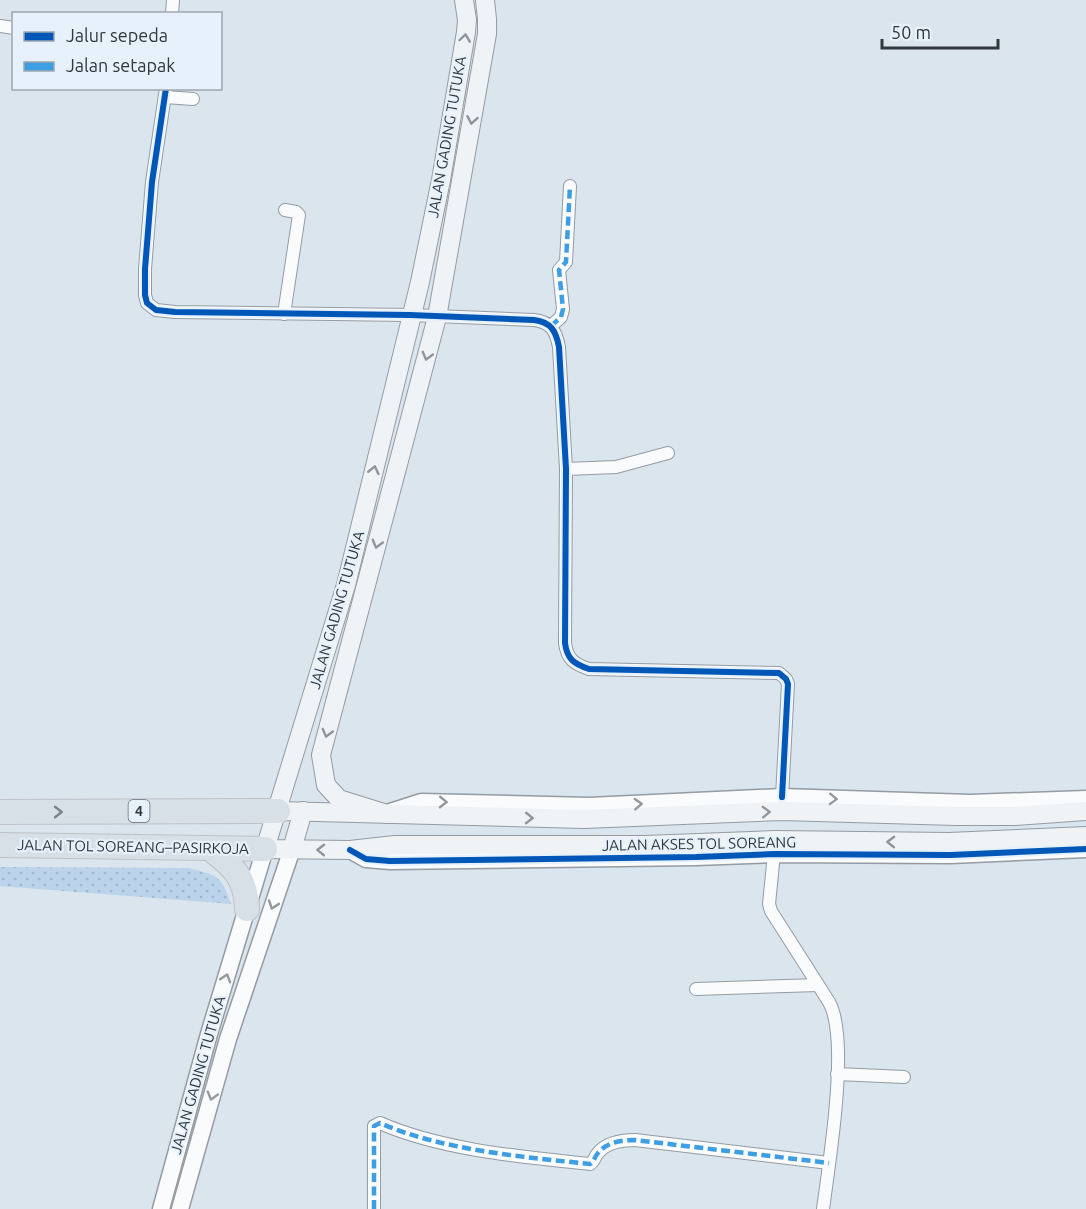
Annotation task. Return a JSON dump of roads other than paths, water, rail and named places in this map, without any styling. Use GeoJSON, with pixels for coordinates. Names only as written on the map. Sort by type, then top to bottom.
{"type":"FeatureCollection","features":[{"type":"Feature","properties":{"kind":"highway","name":"4"},"geometry":{"type":"LineString","coordinates":[[0,812],[278,810]]}},
{"type":"Feature","properties":{"kind":"highway","name":"JALAN TOL SOREANG–PASIRKOJA"},"geometry":{"type":"LineString","coordinates":[[0,845],[265,849]]}},
{"type":"Feature","properties":{"kind":"highway"},"geometry":{"type":"LineString","coordinates":[[209,848],[236,871],[247,892],[247,909]]}},
{"type":"Feature","properties":{"kind":"main road","name":"JALAN GADING TUTUKA"},"geometry":{"type":"LineString","coordinates":[[265,849],[346,585],[410,315],[420,282],[439,191],[466,32],[464,0]]}},
{"type":"Feature","properties":{"kind":"main road","name":"JALAN GADING TUTUKA"},"geometry":{"type":"LineString","coordinates":[[387,814],[339,799],[326,785],[321,755],[437,316],[487,34],[485,0]]}},
{"type":"Feature","properties":{"kind":"main road","name":"JALAN AKSES TOL SOREANG"},"geometry":{"type":"LineString","coordinates":[[278,810],[584,819],[781,811],[956,816],[1034,808],[1086,812]]}},
{"type":"Feature","properties":{"kind":"main road","name":"JALAN GADING TUTUKA"},"geometry":{"type":"LineString","coordinates":[[292,849],[303,811]]}},
{"type":"Feature","properties":{"kind":"main road","name":"JALAN AKSES TOL SOREANG"},"geometry":{"type":"LineString","coordinates":[[265,849],[351,850],[395,845],[645,845],[775,840],[950,849],[1086,836]]}},
{"type":"Feature","properties":{"kind":"street"},"geometry":{"type":"LineString","coordinates":[[193,99],[165,93],[152,182],[145,269],[147,303],[162,312],[410,315],[534,320],[544,321],[551,326],[556,333],[559,347],[567,469],[564,643],[568,657],[578,665],[589,669],[783,675],[788,684],[782,797]]}},
{"type":"Feature","properties":{"kind":"street"},"geometry":{"type":"LineString","coordinates":[[551,326],[561,317],[563,309],[559,270],[566,262],[570,186]]}},
{"type":"Feature","properties":{"kind":"street"},"geometry":{"type":"LineString","coordinates":[[284,314],[299,215],[296,212],[285,210]]}},
{"type":"Feature","properties":{"kind":"street"},"geometry":{"type":"LineString","coordinates":[[567,469],[616,467],[668,453]]}},
{"type":"Feature","properties":{"kind":"street","name":"JALAN AKSES TOL SOREANG"},"geometry":{"type":"LineString","coordinates":[[387,814],[421,802],[610,805],[782,797],[1034,808],[1086,799]]}},
{"type":"Feature","properties":{"kind":"street","name":"JALAN GADING TUTUKA"},"geometry":{"type":"LineString","coordinates":[[161,1209],[209,1034],[265,849]]}},
{"type":"Feature","properties":{"kind":"street","name":"JALAN GADING TUTUKA"},"geometry":{"type":"LineString","coordinates":[[180,1209],[228,1039],[292,849]]}},
{"type":"Feature","properties":{"kind":"street","name":"JALAN AKSES TOL SOREANG"},"geometry":{"type":"LineString","coordinates":[[351,850],[366,859],[390,861],[684,858],[950,849],[1086,849]]}},
{"type":"Feature","properties":{"kind":"street"},"geometry":{"type":"LineString","coordinates":[[774,854],[769,904],[776,921],[834,1011],[836,1019],[837,1074],[823,1209]]}},
{"type":"Feature","properties":{"kind":"street"},"geometry":{"type":"LineString","coordinates":[[696,988],[818,985]]}},
{"type":"Feature","properties":{"kind":"street"},"geometry":{"type":"LineString","coordinates":[[837,1074],[904,1077]]}},
{"type":"Feature","properties":{"kind":"street"},"geometry":{"type":"LineString","coordinates":[[374,1209],[374,1126],[380,1123],[403,1133],[483,1150],[590,1164],[601,1150],[610,1144],[624,1140],[829,1163]]}}]}
